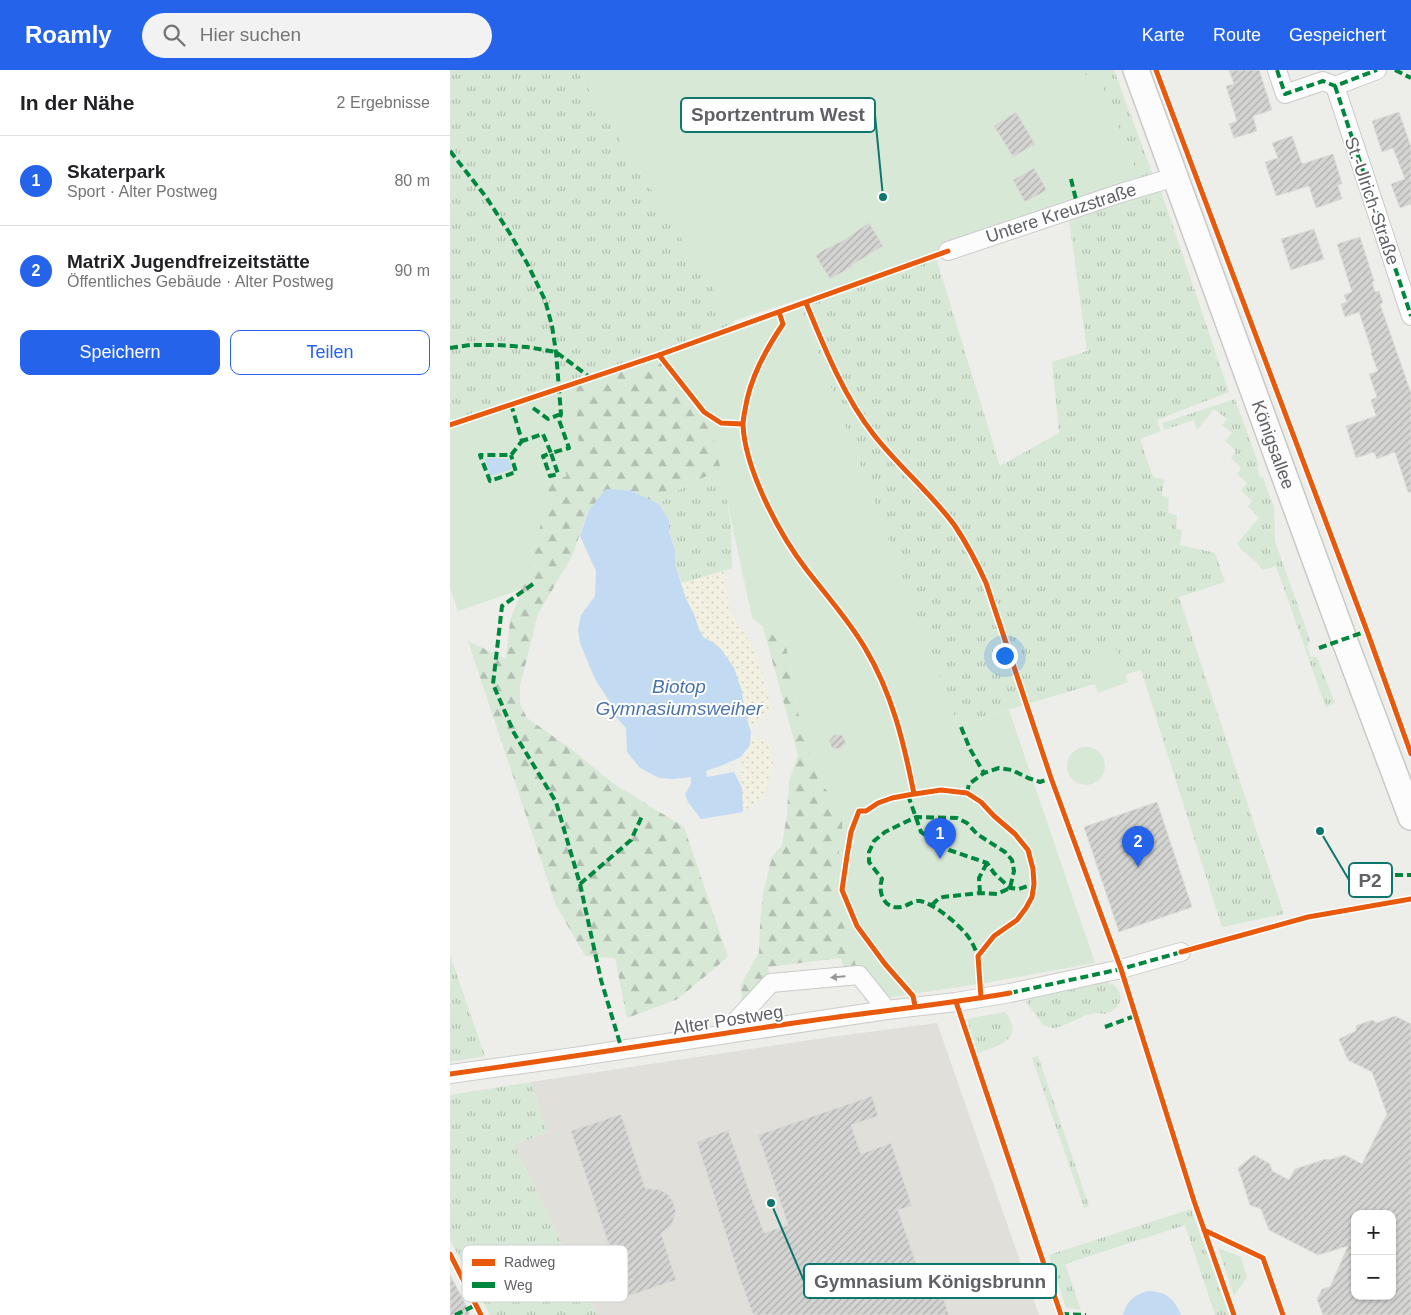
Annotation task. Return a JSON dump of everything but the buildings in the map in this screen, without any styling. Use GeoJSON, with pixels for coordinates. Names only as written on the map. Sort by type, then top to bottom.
{"type":"FeatureCollection","features":[{"type":"Feature","properties":{"kind":"street","name":"Königsallee"},"geometry":{"type":"LineString","coordinates":[[1136,70],[1411,817]]}},
{"type":"Feature","properties":{"kind":"street"},"geometry":{"type":"LineString","coordinates":[[1276,70],[1285,94],[1323,82],[1335,86],[1376,70]]}},
{"type":"Feature","properties":{"kind":"street","name":"St.-Ulrich-Straße"},"geometry":{"type":"LineString","coordinates":[[1335,86],[1411,316]]}},
{"type":"Feature","properties":{"kind":"street","name":"Untere Kreuzstraße"},"geometry":{"type":"LineString","coordinates":[[948,250],[1120,193],[1175,177]]}},
{"type":"Feature","properties":{"kind":"street","name":"Alter Postweg"},"geometry":{"type":"LineString","coordinates":[[450,1074],[1010,993],[1121,969],[1181,952]]}},
{"type":"Feature","properties":{"kind":"street","name":"Alter Postweg"},"geometry":{"type":"LineString","coordinates":[[724,1034],[771,983],[859,975],[886,1010]]}},
{"type":"Feature","properties":{"kind":"shaded area"},"geometry":{"type":"Polygon","coordinates":[[[937,1023],[1039,1315],[597,1315],[591,1302],[628,1302],[628,1245],[563,1245],[514,1145],[547,1132],[531,1082],[937,1023]]]}},
{"type":"Feature","properties":{"kind":"green space"},"geometry":{"type":"Polygon","coordinates":[[[450,70],[577,70],[737,327],[659,355],[450,424],[450,70]]]}},
{"type":"Feature","properties":{"kind":"green space"},"geometry":{"type":"Polygon","coordinates":[[[577,70],[1082,70],[1084,76],[1096,70],[1142,187],[733,321],[577,70]]]}},
{"type":"Feature","properties":{"kind":"green space"},"geometry":{"type":"Polygon","coordinates":[[[1082,70],[1114,70],[1153,175],[1138,180],[1096,71],[1084,76],[1082,70]]]}},
{"type":"Feature","properties":{"kind":"green space"},"geometry":{"type":"Polygon","coordinates":[[[1158,182],[1229,392],[1157,420],[1161,431],[1140,439],[1153,477],[1164,480],[1162,496],[1169,497],[1168,513],[1177,515],[1176,529],[1182,530],[1180,545],[1215,553],[1225,582],[1179,597],[1284,914],[1222,927],[1141,670],[958,725],[800,305],[935,254],[1000,466],[1059,433],[1052,362],[1087,351],[1068,211],[1158,182]]]}},
{"type":"Feature","properties":{"kind":"green space"},"geometry":{"type":"Polygon","coordinates":[[[800,305],[958,725],[1009,710],[1095,963],[979,984],[865,1001],[834,893],[844,813],[819,780],[800,721],[786,645],[752,618],[712,429],[659,355],[800,305]]]}},
{"type":"Feature","properties":{"kind":"green space"},"geometry":{"type":"Polygon","coordinates":[[[659,355],[712,429],[721,469],[678,490],[659,504],[632,491],[589,509],[572,556],[538,614],[520,686],[520,704],[527,718],[570,748],[614,784],[684,827],[728,957],[678,999],[627,1018],[615,958],[585,956],[556,905],[468,641],[506,659],[510,621],[522,589],[512,404],[659,355]]]}},
{"type":"Feature","properties":{"kind":"green space"},"geometry":{"type":"Polygon","coordinates":[[[575,383],[579,448],[565,471],[567,476],[541,486],[547,503],[522,589],[458,611],[450,588],[450,424],[575,383]]]}},
{"type":"Feature","properties":{"kind":"green space"},"geometry":{"type":"Polygon","coordinates":[[[1235,399],[1259,465],[1257,467],[1260,477],[1263,478],[1274,507],[1275,541],[1310,640],[1307,647],[1311,657],[1317,657],[1335,703],[1326,708],[1276,566],[1262,570],[1237,543],[1259,518],[1248,506],[1252,501],[1241,490],[1247,483],[1237,473],[1241,468],[1231,458],[1236,451],[1225,441],[1232,433],[1222,425],[1227,419],[1214,409],[1197,430],[1194,420],[1164,430],[1162,423],[1235,399]]]}},
{"type":"Feature","properties":{"kind":"green space"},"geometry":{"type":"Polygon","coordinates":[[[721,469],[731,524],[732,568],[682,583],[675,564],[675,550],[669,532],[669,522],[659,504],[678,490],[721,469]]]}},
{"type":"Feature","properties":{"kind":"green space"},"geometry":{"type":"Polygon","coordinates":[[[763,627],[786,645],[800,721],[819,780],[844,813],[834,893],[856,965],[845,973],[841,958],[768,967],[771,983],[753,1002],[742,1000],[741,984],[759,953],[763,893],[772,856],[782,846],[789,782],[798,755],[763,627]]]}},
{"type":"Feature","properties":{"kind":"green space"},"geometry":{"type":"Polygon","coordinates":[[[1115,646],[1128,682],[1098,693],[1085,657],[1115,646]]]}},
{"type":"Feature","properties":{"kind":"green space"},"geometry":{"type":"Polygon","coordinates":[[[1086,747],[1099,753],[1105,766],[1099,779],[1086,785],[1073,779],[1067,766],[1073,753],[1086,747]]]}},
{"type":"Feature","properties":{"kind":"green space"},"geometry":{"type":"Polygon","coordinates":[[[450,955],[485,1056],[450,1062],[450,955]]]}},
{"type":"Feature","properties":{"kind":"green space"},"geometry":{"type":"Polygon","coordinates":[[[1101,981],[1109,983],[1118,989],[1120,998],[1117,1007],[1107,1013],[1090,1014],[1059,1027],[1044,1026],[1026,1002],[1034,996],[1101,981]]]}},
{"type":"Feature","properties":{"kind":"green space"},"geometry":{"type":"Polygon","coordinates":[[[1005,1012],[1011,1021],[1013,1029],[1011,1035],[1001,1044],[978,1053],[967,1019],[1005,1012]]]}},
{"type":"Feature","properties":{"kind":"green space"},"geometry":{"type":"Polygon","coordinates":[[[1038,1056],[1089,1206],[1084,1208],[1032,1058],[1038,1056]]]}},
{"type":"Feature","properties":{"kind":"green space"},"geometry":{"type":"Polygon","coordinates":[[[531,1082],[547,1132],[514,1145],[563,1245],[462,1245],[462,1262],[450,1240],[450,1095],[531,1082]]]}},
{"type":"Feature","properties":{"kind":"green space"},"geometry":{"type":"Polygon","coordinates":[[[1191,1209],[1229,1315],[1215,1315],[1185,1225],[1065,1264],[1081,1310],[1066,1308],[1049,1255],[1191,1209]]]}},
{"type":"Feature","properties":{"kind":"green space"},"geometry":{"type":"Polygon","coordinates":[[[1218,1248],[1241,1257],[1247,1277],[1234,1296],[1218,1248]]]}},
{"type":"Feature","properties":{"kind":"green space"},"geometry":{"type":"Polygon","coordinates":[[[483,1302],[591,1302],[597,1315],[490,1315],[483,1302]]]}},
{"type":"Feature","properties":{"kind":"sand"},"geometry":{"type":"Polygon","coordinates":[[[724,571],[729,611],[749,640],[761,668],[772,711],[753,724],[751,731],[752,736],[756,739],[770,742],[773,763],[764,798],[743,812],[741,757],[750,745],[751,732],[744,709],[742,691],[733,668],[721,649],[703,637],[686,599],[682,584],[724,571]]]}},
{"type":"Feature","properties":{"kind":"water"},"geometry":{"type":"Polygon","coordinates":[[[485,458],[509,459],[512,469],[490,476],[485,458]]]}},
{"type":"Feature","properties":{"kind":"water","name":"Biotop Gymnasiumsweiher"},"geometry":{"type":"Polygon","coordinates":[[[606,489],[632,491],[659,504],[669,521],[669,532],[675,550],[675,564],[686,599],[699,629],[703,637],[721,649],[734,668],[742,691],[744,709],[751,732],[750,745],[741,757],[706,771],[707,777],[734,772],[742,788],[743,812],[701,819],[688,802],[685,794],[691,784],[691,777],[659,778],[640,768],[627,752],[626,728],[616,717],[616,712],[595,679],[580,643],[578,629],[581,615],[595,596],[596,571],[580,536],[589,510],[606,489]]]}},
{"type":"Feature","properties":{"kind":"water"},"geometry":{"type":"Polygon","coordinates":[[[1147,1291],[1164,1294],[1176,1304],[1181,1315],[1123,1315],[1126,1306],[1131,1300],[1147,1291]]]}},
{"type":"Feature","properties":{"kind":"marked path"},"geometry":{"type":"LineString","coordinates":[[1277,70],[1285,94],[1323,81],[1335,86],[1377,70]]}},
{"type":"Feature","properties":{"kind":"marked path"},"geometry":{"type":"LineString","coordinates":[[1395,70],[1411,78]]}},
{"type":"Feature","properties":{"kind":"marked path"},"geometry":{"type":"LineString","coordinates":[[1335,86],[1411,316]]}},
{"type":"Feature","properties":{"kind":"marked path"},"geometry":{"type":"LineString","coordinates":[[450,151],[486,197],[509,232],[545,300],[552,326],[561,414],[559,420],[569,448],[551,453],[558,474],[550,476],[543,456],[551,453],[543,434],[522,441]]}},
{"type":"Feature","properties":{"kind":"marked path"},"geometry":{"type":"LineString","coordinates":[[1071,179],[1078,208]]}},
{"type":"Feature","properties":{"kind":"marked path"},"geometry":{"type":"LineString","coordinates":[[450,348],[470,345],[497,345],[527,347],[556,352],[591,378]]}},
{"type":"Feature","properties":{"kind":"marked path"},"geometry":{"type":"LineString","coordinates":[[511,404],[522,441],[511,455],[480,455],[490,481],[516,472],[511,455]]}},
{"type":"Feature","properties":{"kind":"marked path"},"geometry":{"type":"LineString","coordinates":[[533,408],[548,419],[561,414]]}},
{"type":"Feature","properties":{"kind":"marked path"},"geometry":{"type":"LineString","coordinates":[[533,584],[502,606],[493,684],[514,733],[556,802],[580,884],[601,980],[622,1050]]}},
{"type":"Feature","properties":{"kind":"marked path"},"geometry":{"type":"LineString","coordinates":[[1319,648],[1367,631]]}},
{"type":"Feature","properties":{"kind":"marked path"},"geometry":{"type":"LineString","coordinates":[[961,727],[970,749],[984,773]]}},
{"type":"Feature","properties":{"kind":"marked path"},"geometry":{"type":"LineString","coordinates":[[967,793],[969,784],[984,773],[999,768],[1012,770],[1040,782],[1051,778]]}},
{"type":"Feature","properties":{"kind":"marked path"},"geometry":{"type":"LineString","coordinates":[[908,795],[921,832],[949,850],[987,863],[994,873],[1010,888],[1019,889],[1034,884]]}},
{"type":"Feature","properties":{"kind":"marked path"},"geometry":{"type":"LineString","coordinates":[[580,884],[631,840],[643,814]]}},
{"type":"Feature","properties":{"kind":"marked path"},"geometry":{"type":"LineString","coordinates":[[932,905],[943,897],[980,893],[997,894],[1010,888],[1014,871],[1012,860],[1005,852],[977,834],[967,823],[957,818],[916,817],[885,832],[874,841],[869,852],[869,862],[882,879],[882,895],[887,903],[891,906],[901,907],[915,901],[920,901],[938,909],[966,934],[974,946],[978,958]]}},
{"type":"Feature","properties":{"kind":"marked path"},"geometry":{"type":"LineString","coordinates":[[980,893],[979,878],[987,863]]}},
{"type":"Feature","properties":{"kind":"marked path"},"geometry":{"type":"LineString","coordinates":[[1371,875],[1411,875]]}},
{"type":"Feature","properties":{"kind":"marked path"},"geometry":{"type":"LineString","coordinates":[[1010,993],[1121,969],[1185,951]]}},
{"type":"Feature","properties":{"kind":"marked path"},"geometry":{"type":"LineString","coordinates":[[1105,1027],[1135,1016]]}},
{"type":"Feature","properties":{"kind":"marked path"},"geometry":{"type":"LineString","coordinates":[[455,1315],[476,1305]]}},
{"type":"Feature","properties":{"kind":"marked path"},"geometry":{"type":"LineString","coordinates":[[1061,1314],[1086,1315]]}},
{"type":"Feature","properties":{"kind":"cycle path"},"geometry":{"type":"LineString","coordinates":[[1156,70],[1367,631],[1411,754]]}},
{"type":"Feature","properties":{"kind":"cycle path"},"geometry":{"type":"LineString","coordinates":[[450,425],[659,355],[948,251]]}},
{"type":"Feature","properties":{"kind":"cycle path"},"geometry":{"type":"LineString","coordinates":[[806,303],[820,337],[853,405],[884,447],[936,502],[955,526],[972,554],[986,583],[1051,778],[1121,969],[1194,1201],[1234,1315]]}},
{"type":"Feature","properties":{"kind":"cycle path"},"geometry":{"type":"LineString","coordinates":[[779,312],[783,324],[759,365],[747,398],[743,425],[750,461],[765,500],[785,538],[806,569],[851,627],[865,648],[883,683],[896,719],[914,794]]}},
{"type":"Feature","properties":{"kind":"cycle path"},"geometry":{"type":"LineString","coordinates":[[659,355],[704,412],[721,423],[743,424]]}},
{"type":"Feature","properties":{"kind":"cycle path"},"geometry":{"type":"LineString","coordinates":[[915,1006],[913,996],[885,964],[857,926],[842,890],[851,832],[859,811],[866,811],[878,803],[892,798],[941,790],[967,793],[981,802],[1015,834],[1028,850],[1033,869],[1034,884],[1032,897],[1026,908],[1017,920],[994,936],[978,956],[981,998]]}},
{"type":"Feature","properties":{"kind":"cycle path"},"geometry":{"type":"LineString","coordinates":[[1181,952],[1308,917],[1411,899]]}},
{"type":"Feature","properties":{"kind":"cycle path"},"geometry":{"type":"LineString","coordinates":[[450,1074],[1010,993]]}},
{"type":"Feature","properties":{"kind":"cycle path"},"geometry":{"type":"LineString","coordinates":[[956,1002],[1061,1315]]}},
{"type":"Feature","properties":{"kind":"cycle path"},"geometry":{"type":"LineString","coordinates":[[1204,1230],[1263,1258],[1283,1315]]}},
{"type":"Feature","properties":{"kind":"cycle path"},"geometry":{"type":"LineString","coordinates":[[450,1254],[462,1278]]}},
{"type":"Feature","properties":{"kind":"cycle path"},"geometry":{"type":"LineString","coordinates":[[474,1302],[481,1315]]}},
{"type":"Feature","properties":{"kind":"place","name":"Sportzentrum West"},"geometry":{"type":"Point","coordinates":[883,197]}},
{"type":"Feature","properties":{"kind":"place","name":"P2"},"geometry":{"type":"Point","coordinates":[1320,831]}},
{"type":"Feature","properties":{"kind":"place","name":"Skaterpark"},"geometry":{"type":"Point","coordinates":[940,859]}},
{"type":"Feature","properties":{"kind":"place","name":"MatriX Jugendfreizeitstätte"},"geometry":{"type":"Point","coordinates":[1138,867]}},
{"type":"Feature","properties":{"kind":"place","name":"Gymnasium Königsbrunn"},"geometry":{"type":"Point","coordinates":[771,1203]}}]}
